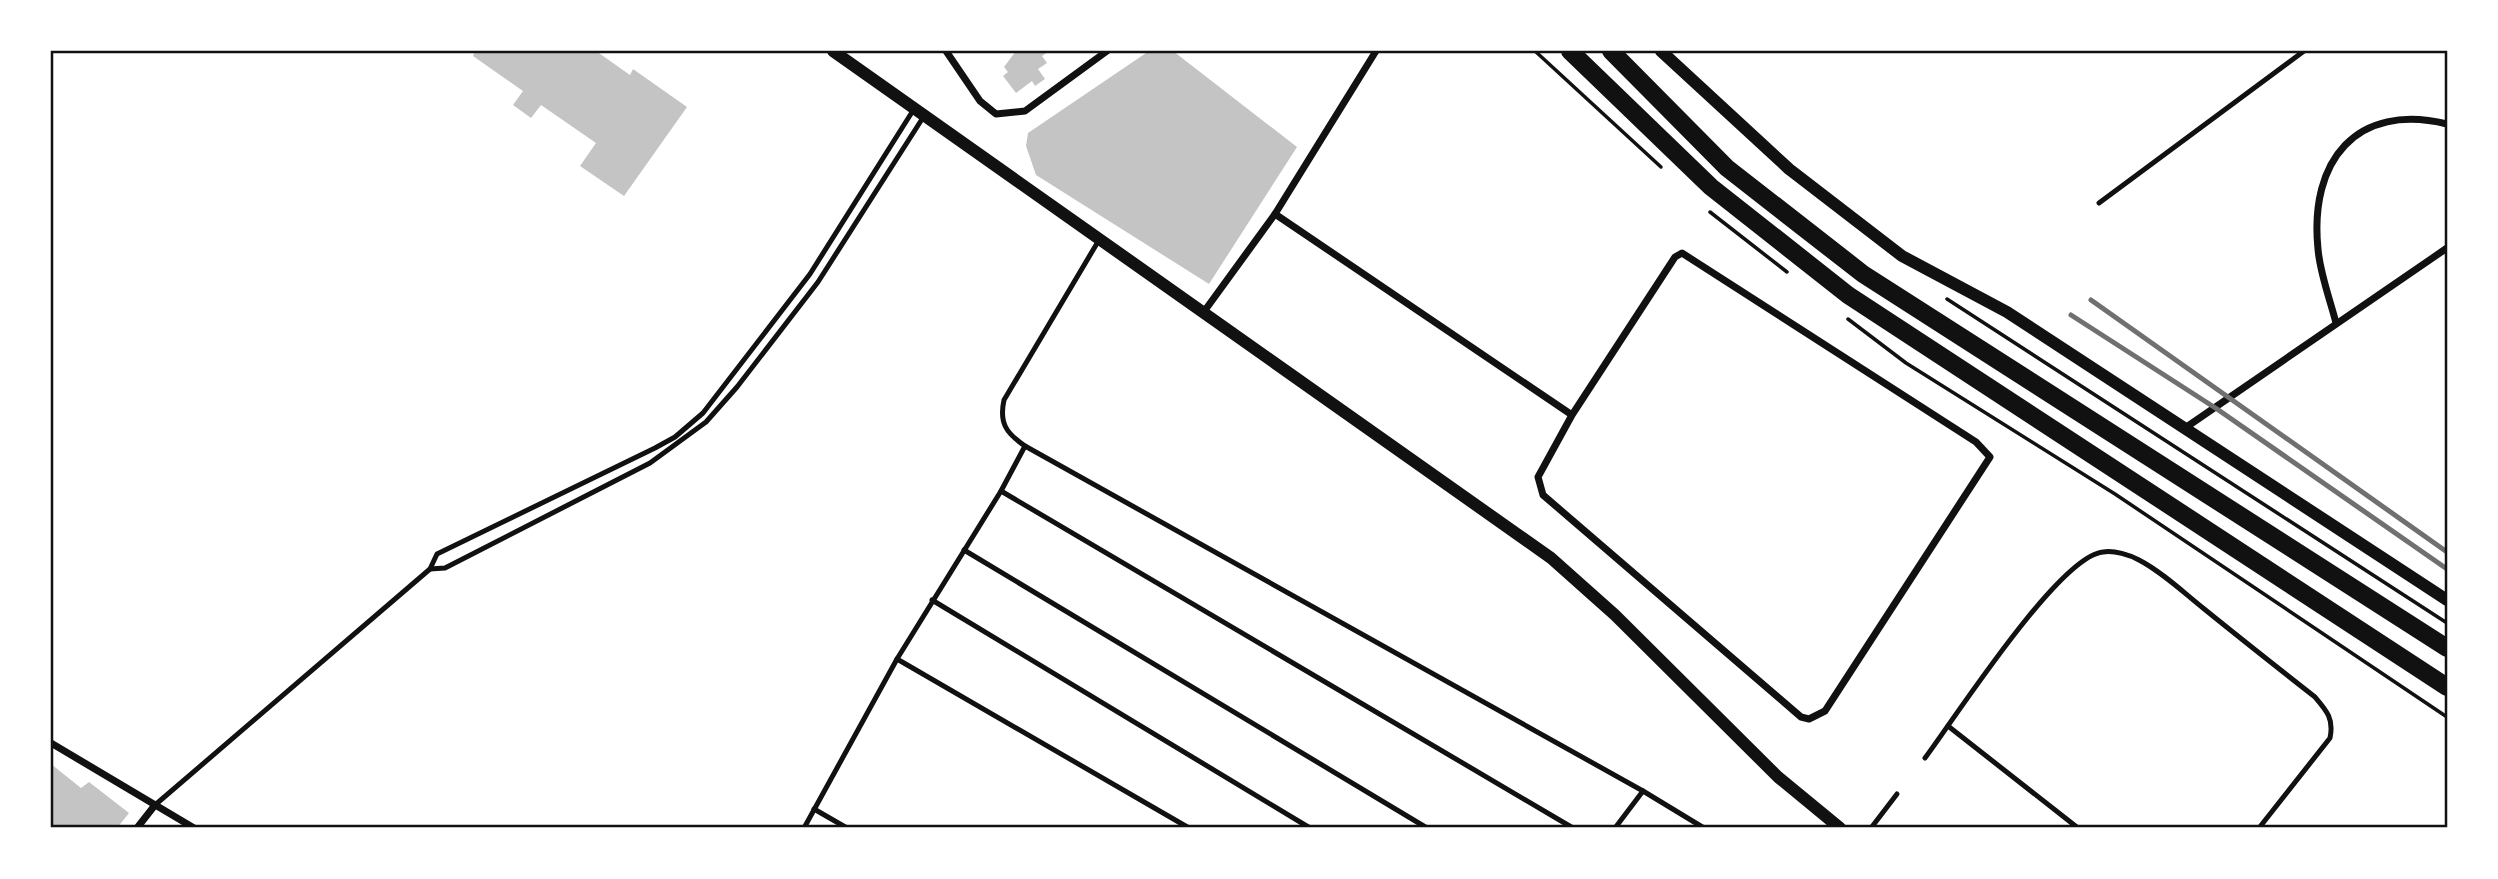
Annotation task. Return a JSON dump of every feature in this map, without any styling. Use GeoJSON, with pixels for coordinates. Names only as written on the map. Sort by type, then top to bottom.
{"type":"FeatureCollection","features":[{"type":"Feature","properties":{"kind":"main road"},"geometry":{"type":"LineString","coordinates":[[1570,51],[1711,187],[1849,295],[2447,687]]}},
{"type":"Feature","properties":{"kind":"main road"},"geometry":{"type":"LineString","coordinates":[[1611,51],[1727,168],[1863,274],[2447,648]]}},
{"type":"Feature","properties":{"kind":"street"},"geometry":{"type":"LineString","coordinates":[[833,51],[1551,558],[1615,615],[1778,777],[1840,828]]}},
{"type":"Feature","properties":{"kind":"street"},"geometry":{"type":"LineString","coordinates":[[946,51],[981,101],[996,114],[1025,111],[1107,51]]}},
{"type":"Feature","properties":{"kind":"street"},"geometry":{"type":"LineString","coordinates":[[1203,314],[1275,214],[1376,51]]}},
{"type":"Feature","properties":{"kind":"street"},"geometry":{"type":"LineString","coordinates":[[1661,51],[1789,169],[1902,256],[2007,312],[2447,600]]}},
{"type":"Feature","properties":{"kind":"street"},"geometry":{"type":"LineString","coordinates":[[2336,323],[2318,251],[2317,223],[2322,182],[2335,157],[2359,131],[2390,118],[2426,118],[2447,124]]}},
{"type":"Feature","properties":{"kind":"street"},"geometry":{"type":"LineString","coordinates":[[1275,214],[1572,415]]}},
{"type":"Feature","properties":{"kind":"street"},"geometry":{"type":"LineString","coordinates":[[2185,428],[2447,248]]}},
{"type":"Feature","properties":{"kind":"street"},"geometry":{"type":"LineString","coordinates":[[1682,253],[1965,435],[1985,449],[1990,457],[1825,711],[1809,719],[1801,717],[1544,495],[1538,477],[1572,415],[1675,257],[1682,253]]}},
{"type":"Feature","properties":{"kind":"street"},"geometry":{"type":"LineString","coordinates":[[51,743],[194,828]]}},
{"type":"Feature","properties":{"kind":"street"},"geometry":{"type":"LineString","coordinates":[[137,828],[155,805]]}},
{"type":"Feature","properties":{"kind":"lane"},"geometry":{"type":"LineString","coordinates":[[2099,203],[2304,51]]}},
{"type":"Feature","properties":{"kind":"lane"},"geometry":{"type":"LineString","coordinates":[[430,569],[444,568],[650,463],[706,422],[737,387],[818,282],[919,113]]}},
{"type":"Feature","properties":{"kind":"lane"},"geometry":{"type":"LineString","coordinates":[[155,805],[430,569],[437,554],[655,448],[675,437],[703,413],[810,274],[919,113]]}},
{"type":"Feature","properties":{"kind":"lane"},"geometry":{"type":"LineString","coordinates":[[1099,240],[1004,400],[1001,411],[1005,430],[1025,446],[1643,791],[1704,828]]}},
{"type":"Feature","properties":{"kind":"lane"},"geometry":{"type":"LineString","coordinates":[[804,828],[897,659],[1001,492],[1025,446]]}},
{"type":"Feature","properties":{"kind":"lane"},"geometry":{"type":"LineString","coordinates":[[1001,492],[1573,828]]}},
{"type":"Feature","properties":{"kind":"lane"},"geometry":{"type":"LineString","coordinates":[[964,550],[1427,828]]}},
{"type":"Feature","properties":{"kind":"lane"},"geometry":{"type":"LineString","coordinates":[[1926,758],[2017,632],[2072,568],[2089,555],[2105,551],[2122,554],[2139,560],[2181,591],[2315,697],[2327,712],[2333,724],[2330,738],[2259,828]]}},
{"type":"Feature","properties":{"kind":"lane"},"geometry":{"type":"LineString","coordinates":[[932,600],[1310,828]]}},
{"type":"Feature","properties":{"kind":"lane"},"geometry":{"type":"LineString","coordinates":[[897,659],[1189,828]]}},
{"type":"Feature","properties":{"kind":"lane"},"geometry":{"type":"LineString","coordinates":[[1948,726],[2078,828]]}},
{"type":"Feature","properties":{"kind":"lane"},"geometry":{"type":"LineString","coordinates":[[1615,828],[1643,791]]}},
{"type":"Feature","properties":{"kind":"lane"},"geometry":{"type":"LineString","coordinates":[[1871,828],[1896,794]]}},
{"type":"Feature","properties":{"kind":"lane"},"geometry":{"type":"LineString","coordinates":[[814,809],[847,828]]}},
{"type":"Feature","properties":{"kind":"building"},"geometry":{"type":"Polygon","coordinates":[[[475,51],[596,51],[630,75],[633,69],[687,107],[624,196],[580,166],[596,143],[541,105],[531,118],[513,105],[523,91],[473,56],[475,51]]]}},
{"type":"Feature","properties":{"kind":"building"},"geometry":{"type":"Polygon","coordinates":[[[1016,51],[1049,51],[1042,56],[1047,63],[1038,69],[1045,79],[1035,86],[1032,81],[1016,93],[1003,76],[1008,72],[1004,67],[1016,51]]]}},
{"type":"Feature","properties":{"kind":"building"},"geometry":{"type":"Polygon","coordinates":[[[1149,51],[1173,51],[1297,147],[1209,284],[1036,175],[1026,146],[1028,133],[1149,51]]]}},
{"type":"Feature","properties":{"kind":"building"},"geometry":{"type":"Polygon","coordinates":[[[51,764],[81,788],[89,782],[129,813],[117,828],[51,828],[51,764]]]}},
{"type":"Feature","properties":{"kind":"railway"},"geometry":{"type":"LineString","coordinates":[[2091,300],[2447,552]]}},
{"type":"Feature","properties":{"kind":"railway"},"geometry":{"type":"LineString","coordinates":[[2071,315],[2217,409],[2447,569]]}}]}
